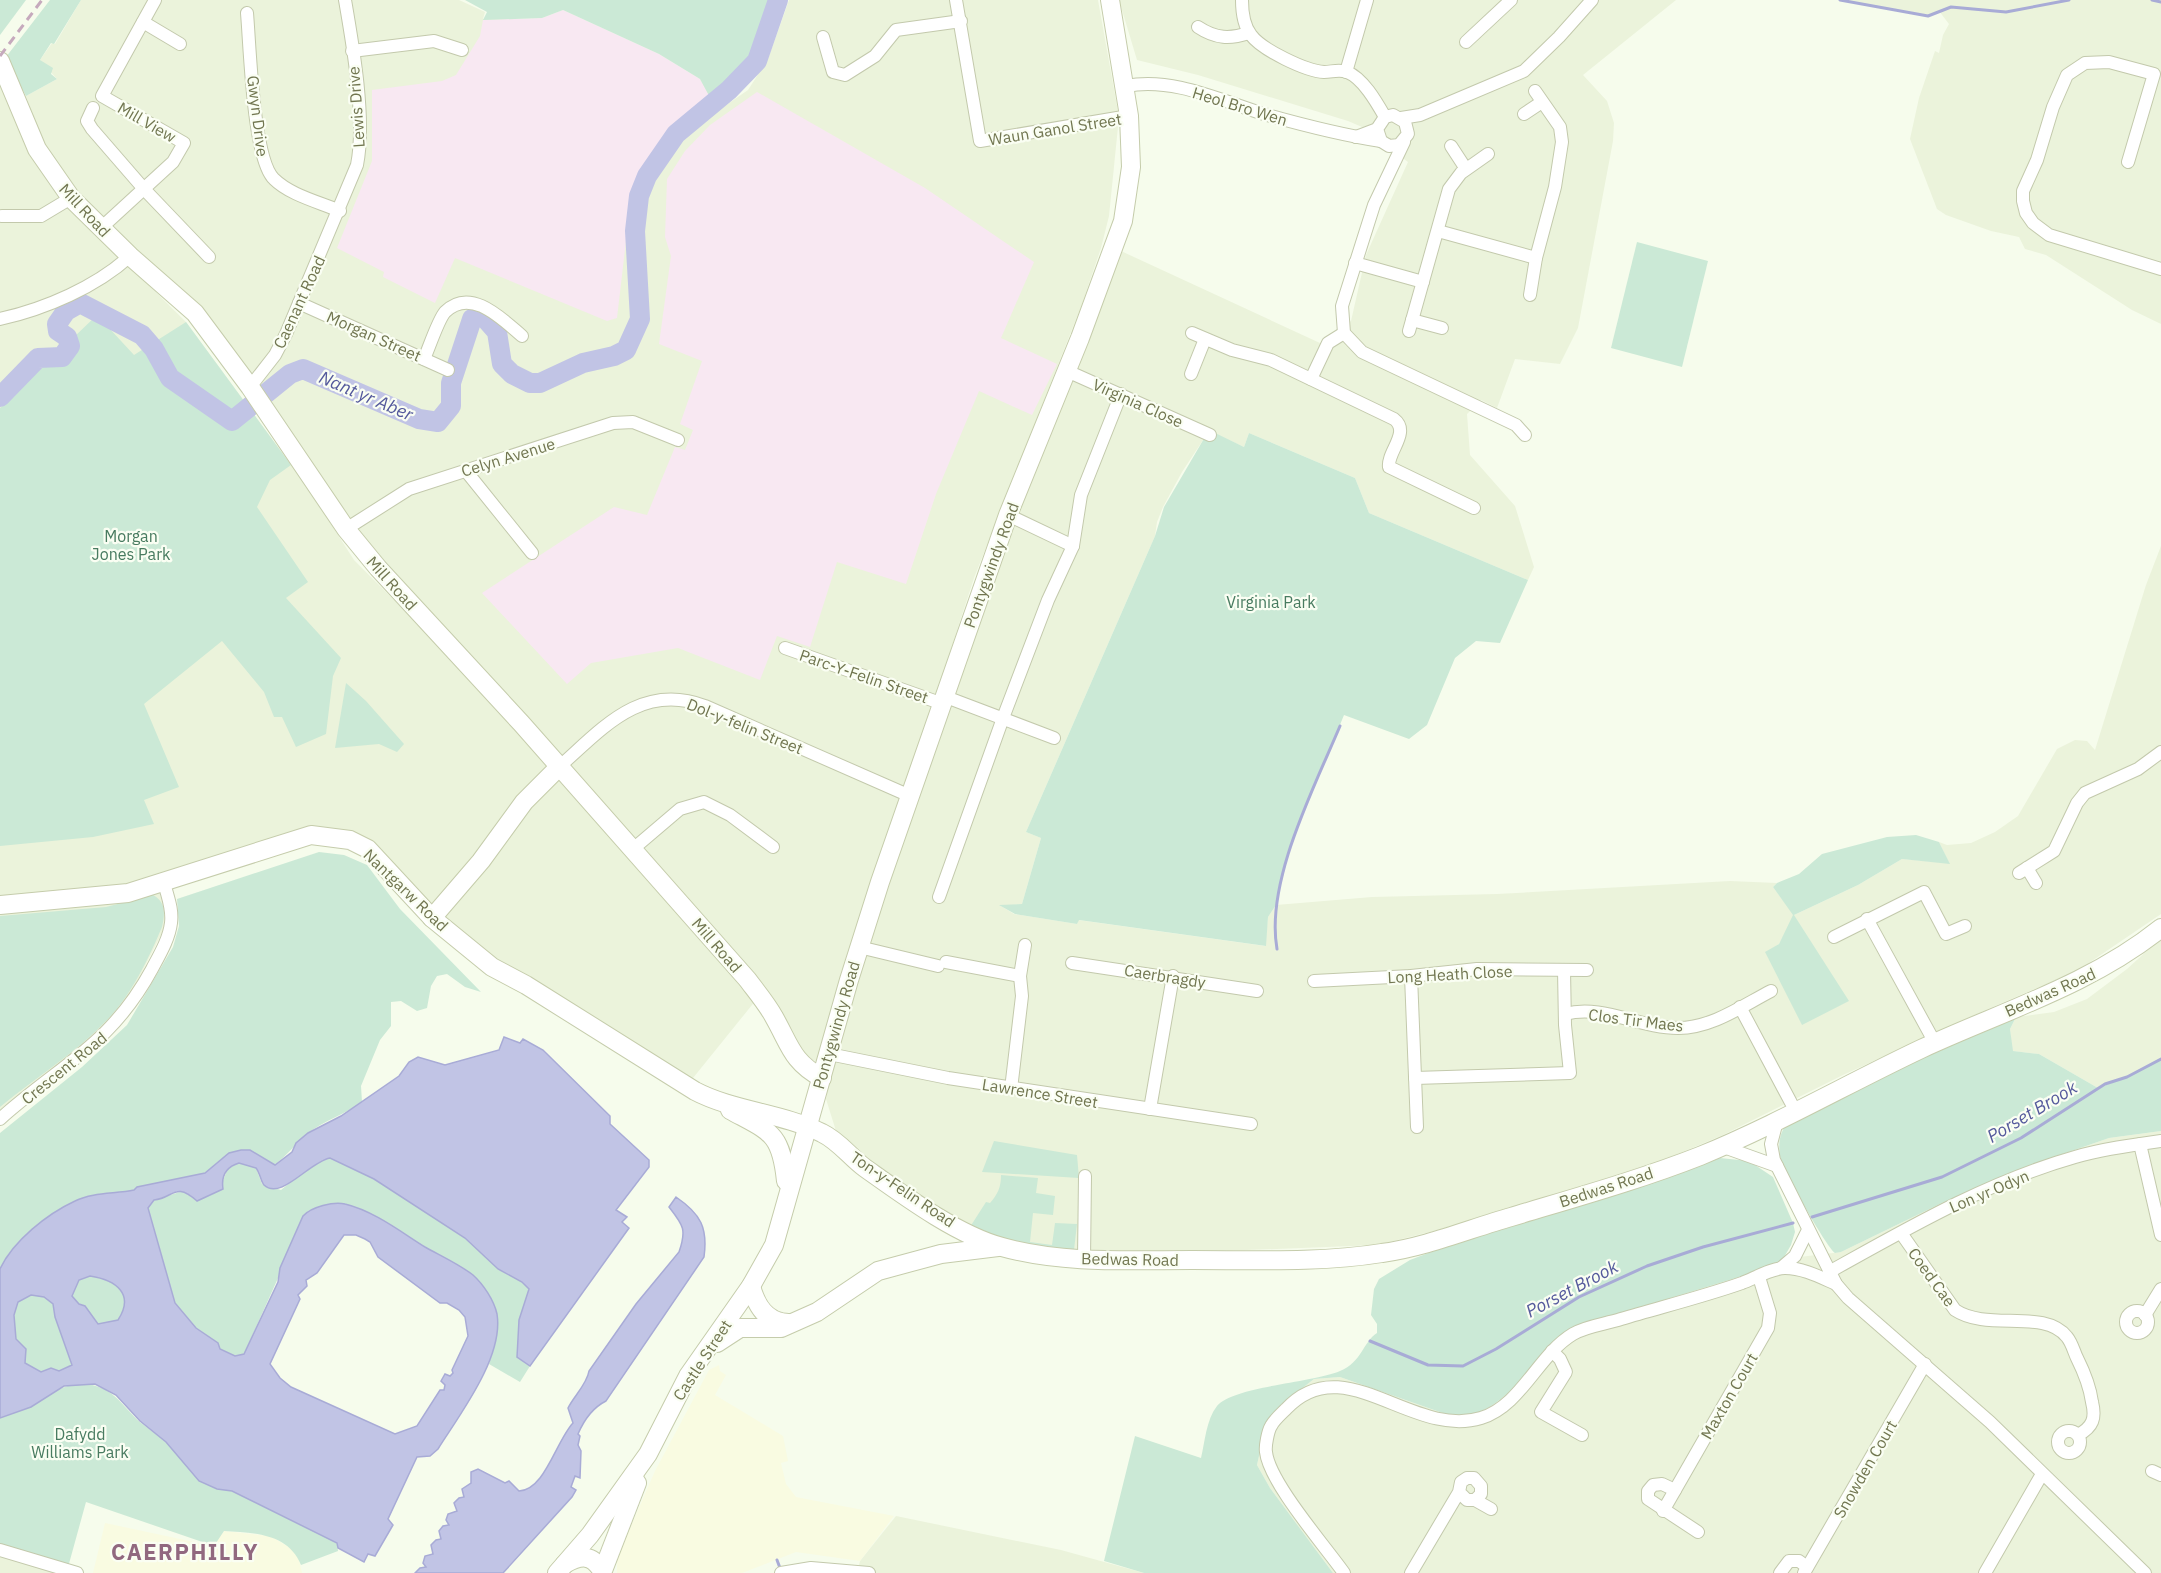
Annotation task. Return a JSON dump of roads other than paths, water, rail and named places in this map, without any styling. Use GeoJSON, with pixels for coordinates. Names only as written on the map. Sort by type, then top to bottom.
{"type":"FeatureCollection","features":[{"type":"Feature","properties":{"kind":"main road","name":"Pontygwindy Road"},"geometry":{"type":"LineString","coordinates":[[807,1127],[859,947],[1008,515],[1067,371],[1123,221],[1131,167],[1129,116],[1126,86],[1110,0]]}},
{"type":"Feature","properties":{"kind":"main road","name":"Mill Road"},"geometry":{"type":"LineString","coordinates":[[0,61],[37,149],[70,198],[130,256],[195,313],[346,529],[393,585],[633,849],[747,979],[773,1015],[795,1058],[819,1086]]}},
{"type":"Feature","properties":{"kind":"main road"},"geometry":{"type":"LineString","coordinates":[[432,918],[481,861],[527,798],[559,767]]}},
{"type":"Feature","properties":{"kind":"main road","name":"Nantgarw Road"},"geometry":{"type":"LineString","coordinates":[[0,905],[128,893],[311,835],[350,840],[368,849],[432,918],[492,967],[526,985],[712,1101],[746,1114]]}},
{"type":"Feature","properties":{"kind":"main road","name":"Bedwas Road"},"geometry":{"type":"LineString","coordinates":[[1002,1247],[1084,1259],[1127,1261],[1333,1257],[1387,1252],[1614,1186],[1721,1146],[1778,1121],[1935,1043],[2065,988],[2118,959],[2161,928]]}},
{"type":"Feature","properties":{"kind":"main road"},"geometry":{"type":"LineString","coordinates":[[746,1114],[799,1108],[809,1104],[819,1086]]}},
{"type":"Feature","properties":{"kind":"main road"},"geometry":{"type":"LineString","coordinates":[[819,1086],[823,1114],[836,1142]]}},
{"type":"Feature","properties":{"kind":"main road"},"geometry":{"type":"LineString","coordinates":[[746,1114],[787,1132],[807,1127]]}},
{"type":"Feature","properties":{"kind":"main road"},"geometry":{"type":"LineString","coordinates":[[746,1114],[774,1137],[781,1148],[788,1198]]}},
{"type":"Feature","properties":{"kind":"main road","name":"Ton-y-Felin Road"},"geometry":{"type":"LineString","coordinates":[[807,1127],[836,1142],[865,1167],[930,1210],[1002,1247]]}},
{"type":"Feature","properties":{"kind":"main road","name":"Castle Street"},"geometry":{"type":"LineString","coordinates":[[561,1569],[648,1454],[671,1406],[750,1286],[774,1245],[807,1127]]}},
{"type":"Feature","properties":{"kind":"main road"},"geometry":{"type":"LineString","coordinates":[[930,1210],[944,1233],[945,1246],[941,1254]]}},
{"type":"Feature","properties":{"kind":"main road"},"geometry":{"type":"LineString","coordinates":[[704,1354],[740,1328],[775,1329],[794,1323],[842,1296],[868,1276],[941,1254],[1002,1247]]}},
{"type":"Feature","properties":{"kind":"main road"},"geometry":{"type":"LineString","coordinates":[[750,1286],[759,1307],[768,1317],[782,1323],[794,1323]]}},
{"type":"Feature","properties":{"kind":"main road"},"geometry":{"type":"LineString","coordinates":[[602,1572],[648,1454]]}},
{"type":"Feature","properties":{"kind":"main road"},"geometry":{"type":"LineString","coordinates":[[561,1569],[578,1557],[585,1556],[597,1563],[602,1572]]}},
{"type":"Feature","properties":{"kind":"street","name":"Mill View"},"geometry":{"type":"LineString","coordinates":[[101,228],[173,162],[184,143],[102,96],[155,0]]}},
{"type":"Feature","properties":{"kind":"street","name":"Lewis Drive"},"geometry":{"type":"LineString","coordinates":[[340,211],[357,165],[361,146],[345,0]]}},
{"type":"Feature","properties":{"kind":"street"},"geometry":{"type":"LineString","coordinates":[[823,37],[833,72],[845,75],[875,56],[896,30],[961,21],[956,0]]}},
{"type":"Feature","properties":{"kind":"street"},"geometry":{"type":"LineString","coordinates":[[1242,0],[1249,33],[1265,47],[1309,69],[1346,72],[1370,93],[1385,117],[1383,138],[1387,172]]}},
{"type":"Feature","properties":{"kind":"street"},"geometry":{"type":"LineString","coordinates":[[1346,72],[1367,0]]}},
{"type":"Feature","properties":{"kind":"street"},"geometry":{"type":"LineString","coordinates":[[1466,42],[1511,0]]}},
{"type":"Feature","properties":{"kind":"street"},"geometry":{"type":"LineString","coordinates":[[1385,117],[1393,115],[1401,118],[1420,115],[1524,71],[1592,0]]}},
{"type":"Feature","properties":{"kind":"street","name":"Gwyn Drive"},"geometry":{"type":"LineString","coordinates":[[247,13],[260,148],[267,171],[282,186],[340,211]]}},
{"type":"Feature","properties":{"kind":"street","name":"Waun Ganol Street"},"geometry":{"type":"LineString","coordinates":[[961,21],[980,141],[1129,116]]}},
{"type":"Feature","properties":{"kind":"street"},"geometry":{"type":"LineString","coordinates":[[143,22],[180,44]]}},
{"type":"Feature","properties":{"kind":"street"},"geometry":{"type":"LineString","coordinates":[[1198,27],[1210,35],[1224,38],[1249,33]]}},
{"type":"Feature","properties":{"kind":"street"},"geometry":{"type":"LineString","coordinates":[[352,51],[434,40],[462,50]]}},
{"type":"Feature","properties":{"kind":"street"},"geometry":{"type":"LineString","coordinates":[[2128,162],[2154,74],[2109,62],[2085,63],[2067,75],[2053,107],[2037,160],[2023,191],[2026,213],[2041,230],[2059,239],[2161,269]]}},
{"type":"Feature","properties":{"kind":"street","name":"Heol Bro Wen"},"geometry":{"type":"LineString","coordinates":[[1126,86],[1148,82],[1170,84],[1289,121],[1355,137],[1406,138]]}},
{"type":"Feature","properties":{"kind":"street"},"geometry":{"type":"LineString","coordinates":[[1524,114],[1538,96],[1560,127],[1562,142],[1555,187],[1536,258],[1530,295]]}},
{"type":"Feature","properties":{"kind":"street"},"geometry":{"type":"LineString","coordinates":[[93,108],[87,121],[144,189],[209,257]]}},
{"type":"Feature","properties":{"kind":"street"},"geometry":{"type":"LineString","coordinates":[[1420,115],[1387,172],[1355,263],[1342,306],[1344,333],[1362,352],[1516,426],[1525,435]]}},
{"type":"Feature","properties":{"kind":"street"},"geometry":{"type":"LineString","coordinates":[[1401,118],[1408,127],[1406,138]]}},
{"type":"Feature","properties":{"kind":"street"},"geometry":{"type":"LineString","coordinates":[[1451,146],[1466,169]]}},
{"type":"Feature","properties":{"kind":"street"},"geometry":{"type":"LineString","coordinates":[[1443,328],[1411,326],[1449,189],[1466,169],[1488,154]]}},
{"type":"Feature","properties":{"kind":"street"},"geometry":{"type":"LineString","coordinates":[[1,213],[41,216],[70,198]]}},
{"type":"Feature","properties":{"kind":"street","name":"Caenant Road"},"geometry":{"type":"LineString","coordinates":[[251,390],[275,355],[340,211]]}},
{"type":"Feature","properties":{"kind":"street"},"geometry":{"type":"LineString","coordinates":[[1438,231],[1536,258]]}},
{"type":"Feature","properties":{"kind":"street"},"geometry":{"type":"LineString","coordinates":[[0,318],[26,313],[105,277],[130,256]]}},
{"type":"Feature","properties":{"kind":"street"},"geometry":{"type":"LineString","coordinates":[[1355,263],[1423,282]]}},
{"type":"Feature","properties":{"kind":"street","name":"Morgan Street"},"geometry":{"type":"LineString","coordinates":[[299,303],[448,370]]}},
{"type":"Feature","properties":{"kind":"street"},"geometry":{"type":"LineString","coordinates":[[424,359],[445,312],[461,304],[483,306],[491,310],[522,336]]}},
{"type":"Feature","properties":{"kind":"street"},"geometry":{"type":"LineString","coordinates":[[1192,333],[1232,350],[1271,360],[1398,422],[1401,432],[1389,462],[1390,469],[1474,508]]}},
{"type":"Feature","properties":{"kind":"street"},"geometry":{"type":"LineString","coordinates":[[1311,379],[1328,343],[1344,333]]}},
{"type":"Feature","properties":{"kind":"street"},"geometry":{"type":"LineString","coordinates":[[1191,374],[1205,339]]}},
{"type":"Feature","properties":{"kind":"street","name":"Virginia Close"},"geometry":{"type":"LineString","coordinates":[[1067,371],[1209,435]]}},
{"type":"Feature","properties":{"kind":"street"},"geometry":{"type":"LineString","coordinates":[[939,897],[1048,600],[1073,546],[1081,495],[1121,394]]}},
{"type":"Feature","properties":{"kind":"street","name":"Celyn Avenue"},"geometry":{"type":"LineString","coordinates":[[346,529],[409,489],[613,423],[633,422],[678,440]]}},
{"type":"Feature","properties":{"kind":"street"},"geometry":{"type":"LineString","coordinates":[[465,471],[532,553]]}},
{"type":"Feature","properties":{"kind":"street"},"geometry":{"type":"LineString","coordinates":[[1008,515],[1073,546]]}},
{"type":"Feature","properties":{"kind":"street","name":"Parc-Y-Felin Street"},"geometry":{"type":"LineString","coordinates":[[785,648],[1003,718],[1054,738]]}},
{"type":"Feature","properties":{"kind":"street","name":"Dol-y-felin Street"},"geometry":{"type":"LineString","coordinates":[[559,767],[630,709],[647,702],[675,698],[705,706],[910,796]]}},
{"type":"Feature","properties":{"kind":"street"},"geometry":{"type":"LineString","coordinates":[[2036,883],[2023,871],[2054,851],[2077,802],[2085,793],[2138,770],[2161,752]]}},
{"type":"Feature","properties":{"kind":"street"},"geometry":{"type":"LineString","coordinates":[[633,849],[680,808],[704,802],[730,814],[773,847]]}},
{"type":"Feature","properties":{"kind":"street","name":"Crescent Road"},"geometry":{"type":"LineString","coordinates":[[0,1119],[90,1049],[123,1015],[143,986],[169,936],[170,902],[164,882]]}},
{"type":"Feature","properties":{"kind":"street"},"geometry":{"type":"LineString","coordinates":[[1834,937],[1924,892],[1946,934],[1965,926]]}},
{"type":"Feature","properties":{"kind":"street"},"geometry":{"type":"LineString","coordinates":[[1867,919],[1935,1043]]}},
{"type":"Feature","properties":{"kind":"street"},"geometry":{"type":"LineString","coordinates":[[1011,1089],[1022,996],[1020,976],[1025,945]]}},
{"type":"Feature","properties":{"kind":"street"},"geometry":{"type":"LineString","coordinates":[[859,947],[942,964],[1020,976]]}},
{"type":"Feature","properties":{"kind":"street","name":"Caerbragdy"},"geometry":{"type":"LineString","coordinates":[[1072,963],[1173,976],[1257,991]]}},
{"type":"Feature","properties":{"kind":"street","name":"Long Heath Close"},"geometry":{"type":"LineString","coordinates":[[1314,981],[1411,976],[1477,969],[1587,970]]}},
{"type":"Feature","properties":{"kind":"street"},"geometry":{"type":"LineString","coordinates":[[1415,1078],[1570,1073],[1564,1014],[1564,970]]}},
{"type":"Feature","properties":{"kind":"street"},"geometry":{"type":"LineString","coordinates":[[1150,1109],[1173,976]]}},
{"type":"Feature","properties":{"kind":"street"},"geometry":{"type":"LineString","coordinates":[[1411,976],[1417,1127]]}},
{"type":"Feature","properties":{"kind":"street","name":"Clos Tir Maes"},"geometry":{"type":"LineString","coordinates":[[1564,1014],[1612,1014],[1654,1026],[1677,1028],[1713,1021],[1771,991]]}},
{"type":"Feature","properties":{"kind":"street"},"geometry":{"type":"LineString","coordinates":[[1740,1007],[1796,1112]]}},
{"type":"Feature","properties":{"kind":"street","name":"Lawrence Street"},"geometry":{"type":"LineString","coordinates":[[829,1054],[1011,1089],[1251,1124]]}},
{"type":"Feature","properties":{"kind":"street"},"geometry":{"type":"LineString","coordinates":[[1778,1121],[1771,1144],[1777,1166],[1836,1284],[1848,1298],[1925,1364],[2145,1573]]}},
{"type":"Feature","properties":{"kind":"street","name":"Lon yr Odyn"},"geometry":{"type":"LineString","coordinates":[[1829,1272],[1923,1219],[2018,1177],[2075,1157],[2161,1141]]}},
{"type":"Feature","properties":{"kind":"street"},"geometry":{"type":"LineString","coordinates":[[2140,1144],[2161,1235]]}},
{"type":"Feature","properties":{"kind":"street"},"geometry":{"type":"LineString","coordinates":[[1721,1146],[1777,1166]]}},
{"type":"Feature","properties":{"kind":"street"},"geometry":{"type":"LineString","coordinates":[[1084,1259],[1085,1176]]}},
{"type":"Feature","properties":{"kind":"street"},"geometry":{"type":"LineString","coordinates":[[1344,1573],[1272,1470],[1266,1451],[1270,1426],[1292,1403],[1309,1390],[1329,1385],[1346,1387],[1437,1419],[1461,1422],[1477,1420],[1491,1415],[1505,1404],[1552,1351],[1575,1333],[1759,1277],[1781,1268],[1795,1256],[1808,1230]]}},
{"type":"Feature","properties":{"kind":"street","name":"Coed Cae"},"geometry":{"type":"LineString","coordinates":[[1900,1233],[1955,1310],[1967,1318],[1992,1322],[2048,1324],[2068,1338],[2091,1395],[2095,1417],[2088,1430],[2078,1435]]}},
{"type":"Feature","properties":{"kind":"street"},"geometry":{"type":"LineString","coordinates":[[1781,1268],[1804,1271],[1836,1284]]}},
{"type":"Feature","properties":{"kind":"street","name":"Maxton Court"},"geometry":{"type":"LineString","coordinates":[[1663,1510],[1768,1328],[1770,1313],[1759,1277]]}},
{"type":"Feature","properties":{"kind":"street"},"geometry":{"type":"LineString","coordinates":[[2145,1315],[2161,1289]]}},
{"type":"Feature","properties":{"kind":"street"},"geometry":{"type":"LineString","coordinates":[[1552,1351],[1560,1359],[1566,1372],[1541,1412],[1582,1435]]}},
{"type":"Feature","properties":{"kind":"street","name":"Snowden Court"},"geometry":{"type":"LineString","coordinates":[[1806,1570],[1925,1364]]}},
{"type":"Feature","properties":{"kind":"street"},"geometry":{"type":"LineString","coordinates":[[1985,1573],[2042,1474]]}},
{"type":"Feature","properties":{"kind":"street"},"geometry":{"type":"LineString","coordinates":[[1412,1573],[1459,1492],[1461,1482],[1467,1478],[1474,1478],[1480,1483],[1482,1490],[1475,1500]]}},
{"type":"Feature","properties":{"kind":"street"},"geometry":{"type":"LineString","coordinates":[[1675,1490],[1658,1484],[1648,1491],[1650,1502],[1698,1532]]}},
{"type":"Feature","properties":{"kind":"street"},"geometry":{"type":"LineString","coordinates":[[1459,1492],[1467,1500],[1475,1500],[1491,1509]]}},
{"type":"Feature","properties":{"kind":"street"},"geometry":{"type":"LineString","coordinates":[[0,1550],[77,1573]]}},
{"type":"Feature","properties":{"kind":"street"},"geometry":{"type":"LineString","coordinates":[[1780,1573],[1789,1561],[1799,1561],[1806,1570]]}},
{"type":"Feature","properties":{"kind":"street"},"geometry":{"type":"LineString","coordinates":[[785,1572],[836,1569],[869,1573]]}},
{"type":"Feature","properties":{"kind":"water"},"geometry":{"type":"Polygon","coordinates":[[[504,1037],[520,1043],[523,1039],[543,1050],[610,1116],[610,1124],[649,1160],[649,1167],[616,1210],[627,1217],[622,1222],[629,1228],[530,1366],[517,1357],[519,1320],[529,1289],[522,1282],[498,1269],[465,1238],[374,1179],[330,1158],[313,1166],[287,1185],[271,1189],[263,1184],[256,1168],[239,1163],[225,1173],[223,1189],[197,1201],[184,1192],[175,1192],[154,1200],[148,1208],[175,1303],[196,1328],[218,1343],[220,1349],[235,1356],[244,1354],[278,1282],[280,1268],[303,1216],[311,1210],[335,1203],[356,1207],[377,1217],[468,1271],[488,1293],[497,1314],[497,1331],[487,1366],[468,1402],[438,1449],[430,1456],[417,1457],[388,1519],[393,1525],[375,1556],[368,1554],[364,1562],[338,1548],[337,1543],[232,1491],[217,1489],[199,1481],[166,1442],[140,1421],[116,1395],[95,1384],[64,1386],[31,1407],[0,1418],[0,1269],[13,1248],[42,1221],[82,1198],[134,1190],[137,1187],[205,1173],[229,1153],[241,1150],[250,1150],[275,1165],[292,1152],[296,1143],[308,1133],[341,1116],[399,1076],[409,1062],[418,1057],[445,1065],[499,1050],[504,1037]],[[344,1235],[317,1273],[306,1280],[307,1286],[298,1295],[300,1299],[270,1364],[280,1378],[291,1387],[395,1434],[417,1426],[440,1390],[444,1390],[445,1385],[441,1381],[445,1374],[450,1376],[453,1373],[452,1370],[468,1336],[465,1317],[459,1310],[447,1303],[440,1303],[378,1257],[370,1242],[356,1235],[344,1235]],[[90,1276],[79,1280],[72,1296],[79,1304],[85,1306],[98,1324],[118,1320],[124,1303],[120,1290],[108,1281],[90,1276]],[[31,1295],[18,1302],[14,1315],[16,1339],[26,1349],[25,1363],[41,1372],[51,1368],[59,1371],[72,1365],[55,1317],[53,1304],[44,1297],[31,1295]]]}},
{"type":"Feature","properties":{"kind":"water"},"geometry":{"type":"Polygon","coordinates":[[[676,1197],[691,1209],[701,1222],[705,1238],[704,1257],[606,1401],[589,1415],[583,1424],[578,1434],[580,1436],[578,1445],[581,1451],[580,1478],[575,1476],[571,1487],[576,1490],[572,1497],[503,1573],[415,1573],[420,1568],[426,1567],[423,1563],[425,1556],[433,1554],[431,1545],[441,1539],[439,1531],[443,1526],[449,1525],[446,1520],[448,1514],[457,1511],[454,1503],[464,1497],[462,1489],[471,1483],[471,1472],[478,1469],[505,1483],[509,1481],[519,1491],[528,1489],[543,1474],[573,1423],[568,1408],[586,1381],[589,1371],[636,1304],[679,1252],[683,1232],[678,1218],[669,1207],[676,1197]]]}},
{"type":"Feature","properties":{"kind":"waterway","name":"Nant yr Aber"},"geometry":{"type":"LineString","coordinates":[[0,397],[38,358],[62,357],[70,346],[67,337],[58,331],[57,324],[66,311],[80,303],[142,335],[154,349],[170,378],[232,421],[290,374],[303,369],[419,419],[438,422],[451,406],[451,383],[472,319],[483,316],[497,332],[502,364],[512,374],[530,383],[540,383],[583,363],[614,356],[626,350],[640,319],[635,231],[639,196],[647,176],[676,134],[729,90],[757,61],[778,0]]}},
{"type":"Feature","properties":{"kind":"waterway"},"geometry":{"type":"LineString","coordinates":[[1840,0],[1928,16],[1951,7],[2006,12],[2069,0]]}},
{"type":"Feature","properties":{"kind":"waterway"},"geometry":{"type":"LineString","coordinates":[[2152,0],[2161,2]]}},
{"type":"Feature","properties":{"kind":"waterway"},"geometry":{"type":"LineString","coordinates":[[1277,949],[1275,923],[1278,895],[1285,865],[1305,806],[1340,726]]}},
{"type":"Feature","properties":{"kind":"waterway","name":"Porset Brook"},"geometry":{"type":"LineString","coordinates":[[1812,1217],[1942,1177],[2021,1138],[2105,1084],[2127,1077],[2161,1059]]}},
{"type":"Feature","properties":{"kind":"waterway","name":"Porset Brook"},"geometry":{"type":"LineString","coordinates":[[1370,1341],[1428,1365],[1463,1366],[1496,1349],[1579,1297],[1647,1266],[1703,1247],[1793,1223]]}},
{"type":"Feature","properties":{"kind":"waterway"},"geometry":{"type":"LineString","coordinates":[[777,1560],[780,1568]]}},
{"type":"Feature","properties":{"kind":"railway"},"geometry":{"type":"LineString","coordinates":[[0,56],[42,0]]}},
{"type":"Feature","properties":{"kind":"district","name":"CAERPHILLY"},"geometry":{"type":"Point","coordinates":[185,1552]}},
{"type":"Feature","properties":{"kind":"park label","name":"Morgan Jones Park"},"geometry":{"type":"Point","coordinates":[131,545]}},
{"type":"Feature","properties":{"kind":"park label","name":"Virginia Park"},"geometry":{"type":"Point","coordinates":[1271,602]}},
{"type":"Feature","properties":{"kind":"park label","name":"Dafydd Williams Park"},"geometry":{"type":"Point","coordinates":[80,1443]}}]}
